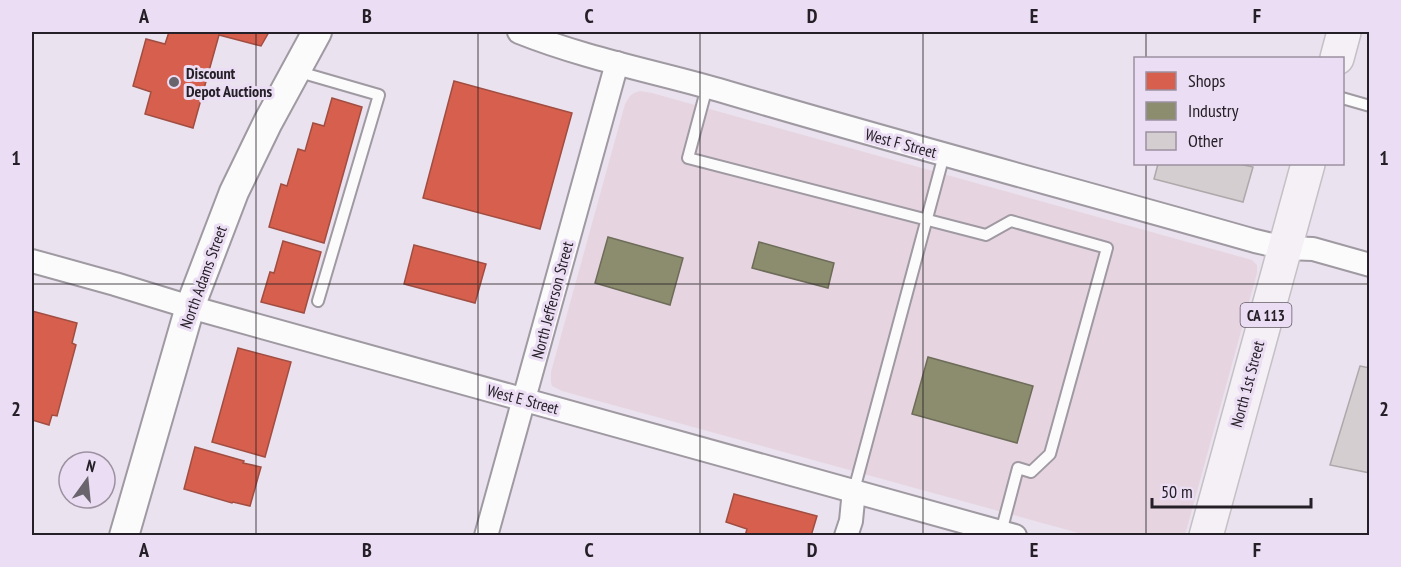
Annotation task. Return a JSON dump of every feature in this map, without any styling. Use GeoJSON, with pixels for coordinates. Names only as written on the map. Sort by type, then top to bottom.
{"type":"FeatureCollection","features":[{"type":"Feature","properties":{"kind":"main road"},"geometry":{"type":"LineString","coordinates":[[1337,57],[1344,32]]}},
{"type":"Feature","properties":{"kind":"main road","name":"North 1st Street"},"geometry":{"type":"LineString","coordinates":[[1206,536],[1308,165]]}},
{"type":"Feature","properties":{"kind":"street","name":"North Adams Street"},"geometry":{"type":"LineString","coordinates":[[124,536],[190,308],[234,192],[268,122],[317,32]]}},
{"type":"Feature","properties":{"kind":"street","name":"West F Street"},"geometry":{"type":"LineString","coordinates":[[519,32],[573,51],[1255,241],[1285,248],[1313,249],[1370,265]]}},
{"type":"Feature","properties":{"kind":"street","name":"North Jefferson Street"},"geometry":{"type":"LineString","coordinates":[[486,536],[617,63]]}},
{"type":"Feature","properties":{"kind":"street","name":"West E Street"},"geometry":{"type":"LineString","coordinates":[[32,261],[190,308],[1008,534]]}},
{"type":"Feature","properties":{"kind":"street"},"geometry":{"type":"LineString","coordinates":[[846,536],[851,521],[854,490]]}},
{"type":"Feature","properties":{"kind":"lane"},"geometry":{"type":"LineString","coordinates":[[296,71],[379,95],[318,301]]}},
{"type":"Feature","properties":{"kind":"lane"},"geometry":{"type":"LineString","coordinates":[[707,87],[688,158],[986,235],[1011,221],[1107,248],[1050,454],[1031,472],[1017,468],[1008,534]]}},
{"type":"Feature","properties":{"kind":"lane"},"geometry":{"type":"LineString","coordinates":[[1344,99],[1370,106]]}},
{"type":"Feature","properties":{"kind":"lane"},"geometry":{"type":"LineString","coordinates":[[854,490],[944,155]]}},
{"type":"Feature","properties":{"kind":"shaded area"},"geometry":{"type":"Polygon","coordinates":[[[640,91],[1252,260],[1257,265],[1257,273],[1185,535],[1086,535],[562,391],[552,386],[551,372],[625,104],[630,96],[640,91]]]}},
{"type":"Feature","properties":{"kind":"building: Shops"},"geometry":{"type":"Polygon","coordinates":[[[169,32],[269,32],[261,46],[219,35],[193,128],[145,114],[151,92],[133,86],[146,39],[165,44],[169,32]]]}},
{"type":"Feature","properties":{"kind":"building: Shops"},"geometry":{"type":"Polygon","coordinates":[[[454,81],[572,113],[540,229],[423,198],[454,81]]]}},
{"type":"Feature","properties":{"kind":"building: Shops"},"geometry":{"type":"Polygon","coordinates":[[[332,98],[362,107],[324,243],[269,227],[281,184],[287,186],[298,149],[305,151],[313,123],[324,126],[332,98]]]}},
{"type":"Feature","properties":{"kind":"building: Shops"},"geometry":{"type":"Polygon","coordinates":[[[283,241],[321,252],[304,313],[261,302],[270,272],[274,273],[283,241]]]}},
{"type":"Feature","properties":{"kind":"building: Shops"},"geometry":{"type":"Polygon","coordinates":[[[414,245],[486,264],[475,303],[404,284],[414,245]]]}},
{"type":"Feature","properties":{"kind":"building: Shops"},"geometry":{"type":"Polygon","coordinates":[[[32,311],[77,323],[72,343],[76,345],[57,416],[52,415],[49,425],[32,420],[32,311]]]}},
{"type":"Feature","properties":{"kind":"building: Shops"},"geometry":{"type":"Polygon","coordinates":[[[238,348],[291,362],[265,457],[212,442],[238,348]]]}},
{"type":"Feature","properties":{"kind":"building: Shops"},"geometry":{"type":"Polygon","coordinates":[[[195,447],[261,467],[250,506],[184,489],[195,447]]]}},
{"type":"Feature","properties":{"kind":"building: Shops"},"geometry":{"type":"Polygon","coordinates":[[[734,494],[817,516],[811,536],[745,536],[747,529],[726,522],[734,494]]]}},
{"type":"Feature","properties":{"kind":"building: Industry"},"geometry":{"type":"Polygon","coordinates":[[[608,237],[683,258],[670,305],[595,283],[608,237]]]}},
{"type":"Feature","properties":{"kind":"building: Industry"},"geometry":{"type":"Polygon","coordinates":[[[759,242],[834,263],[828,288],[752,268],[759,242]]]}},
{"type":"Feature","properties":{"kind":"building: Industry"},"geometry":{"type":"Polygon","coordinates":[[[928,357],[1033,386],[1017,443],[912,414],[928,357]]]}},
{"type":"Feature","properties":{"kind":"building: Other"},"geometry":{"type":"Polygon","coordinates":[[[1158,165],[1244,165],[1253,167],[1243,202],[1154,179],[1158,165]]]}},
{"type":"Feature","properties":{"kind":"building: Other"},"geometry":{"type":"Polygon","coordinates":[[[1360,366],[1370,368],[1370,473],[1330,465],[1360,366]]]}},
{"type":"Feature","properties":{"kind":"place","name":"Discount Depot Auctions"},"geometry":{"type":"Point","coordinates":[174,82]}}]}
